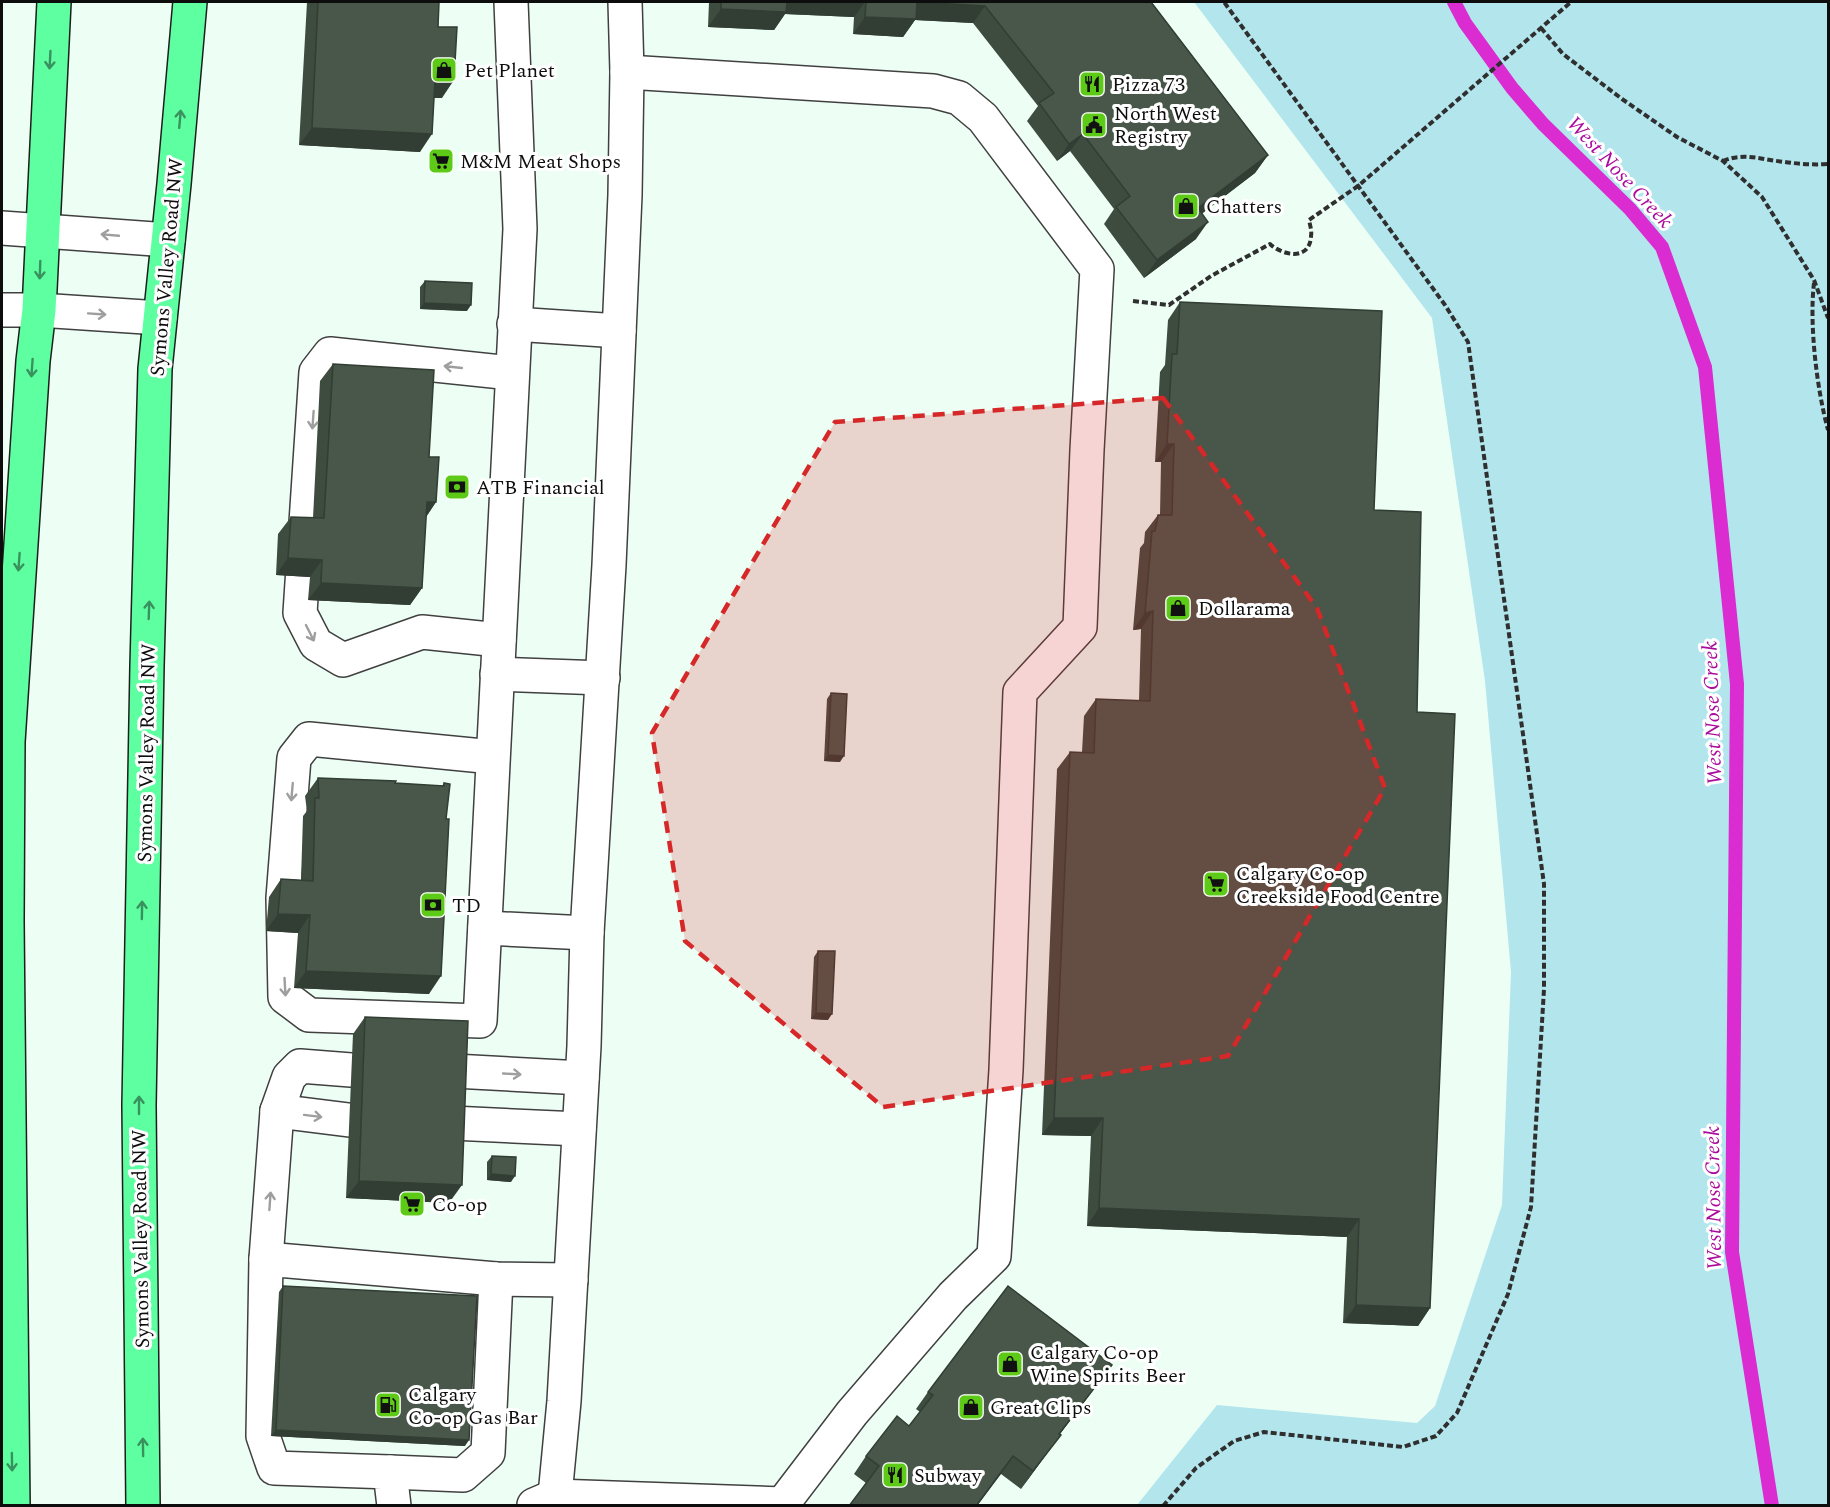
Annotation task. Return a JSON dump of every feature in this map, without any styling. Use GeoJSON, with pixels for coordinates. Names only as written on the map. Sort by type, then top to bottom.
{"type":"FeatureCollection","features":[{"type":"Feature","properties":{"kind":"main road"},"geometry":{"type":"LineString","coordinates":[[13,1506],[6,921],[8,742],[32,373],[39,310],[54,2]]}},
{"type":"Feature","properties":{"kind":"main road","name":"Symons Valley Road NW"},"geometry":{"type":"LineString","coordinates":[[143,1506],[139,1093],[155,369],[190,2]]}},
{"type":"Feature","properties":{"kind":"street"},"geometry":{"type":"LineString","coordinates":[[493,757],[309,739],[294,759],[283,898],[285,997],[309,1015],[480,1021],[520,229],[511,2]]}},
{"type":"Feature","properties":{"kind":"street"},"geometry":{"type":"LineString","coordinates":[[625,2],[627,72],[625,195],[603,678],[587,933],[582,1078],[564,1401],[547,1502],[781,1505],[852,1413],[953,1296],[994,1256],[1006,1070],[1020,692],[1080,627],[1097,269],[983,118],[959,98],[933,91],[627,72]]}},
{"type":"Feature","properties":{"kind":"street"},"geometry":{"type":"LineString","coordinates":[[2,228],[168,240]]}},
{"type":"Feature","properties":{"kind":"street"},"geometry":{"type":"LineString","coordinates":[[2,310],[39,310],[160,318]]}},
{"type":"Feature","properties":{"kind":"street"},"geometry":{"type":"LineString","coordinates":[[514,324],[619,331]]}},
{"type":"Feature","properties":{"kind":"street"},"geometry":{"type":"LineString","coordinates":[[499,640],[422,632],[343,660],[316,644],[300,613],[316,372],[330,354],[512,373]]}},
{"type":"Feature","properties":{"kind":"street"},"geometry":{"type":"LineString","coordinates":[[497,674],[603,678]]}},
{"type":"Feature","properties":{"kind":"street"},"geometry":{"type":"LineString","coordinates":[[485,928],[587,933]]}},
{"type":"Feature","properties":{"kind":"street"},"geometry":{"type":"LineString","coordinates":[[351,1070],[300,1065],[289,1077],[277,1111],[266,1259],[263,1436],[274,1468],[463,1474],[488,1453],[496,1279]]}},
{"type":"Feature","properties":{"kind":"street"},"geometry":{"type":"LineString","coordinates":[[454,1071],[582,1078]]}},
{"type":"Feature","properties":{"kind":"street"},"geometry":{"type":"LineString","coordinates":[[277,1111],[349,1120]]}},
{"type":"Feature","properties":{"kind":"street"},"geometry":{"type":"LineString","coordinates":[[452,1123],[579,1129]]}},
{"type":"Feature","properties":{"kind":"street"},"geometry":{"type":"LineString","coordinates":[[266,1259],[496,1279],[571,1280]]}},
{"type":"Feature","properties":{"kind":"street"},"geometry":{"type":"LineString","coordinates":[[390,1472],[394,1506]]}},
{"type":"Feature","properties":{"kind":"path"},"geometry":{"type":"LineString","coordinates":[[1164,1506],[1196,1468],[1234,1442],[1263,1432],[1403,1447],[1436,1436],[1457,1413],[1503,1305],[1531,1207],[1544,989],[1544,884],[1468,342],[1445,305],[1224,2]]}},
{"type":"Feature","properties":{"kind":"path"},"geometry":{"type":"LineString","coordinates":[[1096,296],[1169,305],[1211,276],[1270,244],[1278,252],[1289,255],[1300,253],[1309,244],[1310,220],[1358,186],[1571,2]]}},
{"type":"Feature","properties":{"kind":"path"},"geometry":{"type":"LineString","coordinates":[[1541,28],[1563,54],[1677,137],[1723,161],[1762,197],[1814,280],[1828,318]]}},
{"type":"Feature","properties":{"kind":"path"},"geometry":{"type":"LineString","coordinates":[[1723,161],[1733,157],[1757,157],[1783,162],[1828,164]]}},
{"type":"Feature","properties":{"kind":"path"},"geometry":{"type":"LineString","coordinates":[[1814,280],[1814,343],[1821,403],[1828,430]]}},
{"type":"Feature","properties":{"kind":"highlighted area"},"geometry":{"type":"Polygon","coordinates":[[[1163,398],[1317,608],[1385,788],[1228,1056],[883,1107],[685,941],[652,733],[835,422],[1163,398]]]}},
{"type":"Feature","properties":{"kind":"shaded area"},"geometry":{"type":"Polygon","coordinates":[[[1194,2],[1828,2],[1828,1505],[1137,1505],[1217,1405],[1417,1423],[1435,1406],[1502,1205],[1511,972],[1485,681],[1432,318],[1194,2]]]}},
{"type":"Feature","properties":{"kind":"building"},"geometry":{"type":"Polygon","coordinates":[[[318,2],[439,2],[438,27],[457,27],[454,80],[435,80],[432,134],[312,128],[318,2]]]}},
{"type":"Feature","properties":{"kind":"building"},"geometry":{"type":"Polygon","coordinates":[[[721,2],[787,2],[786,12],[721,9],[721,2]]]}},
{"type":"Feature","properties":{"kind":"building"},"geometry":{"type":"Polygon","coordinates":[[[866,2],[917,2],[916,19],[865,17],[866,2]]]}},
{"type":"Feature","properties":{"kind":"building"},"geometry":{"type":"Polygon","coordinates":[[[917,2],[1151,2],[1268,155],[1198,208],[1208,222],[1157,260],[1116,207],[1130,196],[1083,134],[1069,144],[1039,103],[1054,93],[985,6],[917,2]]]}},
{"type":"Feature","properties":{"kind":"building"},"geometry":{"type":"Polygon","coordinates":[[[425,281],[472,283],[471,305],[424,303],[425,281]]]}},
{"type":"Feature","properties":{"kind":"building"},"geometry":{"type":"Polygon","coordinates":[[[1180,302],[1382,311],[1374,510],[1421,512],[1417,712],[1455,714],[1430,1308],[1356,1305],[1359,1219],[1099,1208],[1103,1118],[1054,1118],[1070,752],[1094,753],[1096,699],[1150,701],[1153,611],[1145,613],[1152,531],[1155,531],[1158,515],[1172,515],[1174,444],[1167,444],[1172,354],[1177,354],[1180,302]]]}},
{"type":"Feature","properties":{"kind":"building"},"geometry":{"type":"Polygon","coordinates":[[[333,364],[434,370],[429,457],[439,457],[436,502],[427,502],[422,588],[321,583],[322,560],[288,558],[291,517],[324,518],[333,364]]]}},
{"type":"Feature","properties":{"kind":"building"},"geometry":{"type":"Polygon","coordinates":[[[831,693],[847,694],[844,756],[828,755],[831,693]]]}},
{"type":"Feature","properties":{"kind":"building"},"geometry":{"type":"Polygon","coordinates":[[[318,778],[396,781],[395,783],[444,786],[444,783],[450,784],[446,819],[449,819],[441,976],[306,971],[310,915],[278,914],[281,879],[313,881],[315,798],[319,798],[318,778]]]}},
{"type":"Feature","properties":{"kind":"building"},"geometry":{"type":"Polygon","coordinates":[[[818,951],[835,951],[832,1014],[816,1013],[818,951]]]}},
{"type":"Feature","properties":{"kind":"building"},"geometry":{"type":"Polygon","coordinates":[[[365,1017],[468,1021],[462,1185],[359,1181],[365,1017]]]}},
{"type":"Feature","properties":{"kind":"building"},"geometry":{"type":"Polygon","coordinates":[[[492,1156],[516,1157],[515,1176],[491,1174],[492,1156]]]}},
{"type":"Feature","properties":{"kind":"building"},"geometry":{"type":"Polygon","coordinates":[[[283,1286],[477,1296],[469,1440],[276,1430],[283,1286]]]}},
{"type":"Feature","properties":{"kind":"building"},"geometry":{"type":"Polygon","coordinates":[[[1008,1286],[1112,1365],[1033,1471],[1013,1456],[976,1506],[849,1506],[879,1466],[866,1456],[897,1416],[909,1426],[933,1395],[928,1392],[1008,1286]]]}},
{"type":"Feature","properties":{"kind":"waterway","name":"West Nose Creek"},"geometry":{"type":"LineString","coordinates":[[1454,2],[1465,23],[1512,88],[1543,124],[1630,209],[1662,247],[1705,367],[1737,684],[1732,1252],[1772,1506]]}},
{"type":"Feature","properties":{"kind":"place","name":"Pet Planet"},"geometry":{"type":"Point","coordinates":[444,70]}},
{"type":"Feature","properties":{"kind":"place","name":"Pizza 73"},"geometry":{"type":"Point","coordinates":[1092,84]}},
{"type":"Feature","properties":{"kind":"place","name":"North West Registry"},"geometry":{"type":"Point","coordinates":[1094,125]}},
{"type":"Feature","properties":{"kind":"place","name":"M&M Meat Shops"},"geometry":{"type":"Point","coordinates":[441,161]}},
{"type":"Feature","properties":{"kind":"place","name":"Chatters"},"geometry":{"type":"Point","coordinates":[1186,206]}},
{"type":"Feature","properties":{"kind":"place","name":"ATB Financial"},"geometry":{"type":"Point","coordinates":[457,487]}},
{"type":"Feature","properties":{"kind":"place","name":"Dollarama"},"geometry":{"type":"Point","coordinates":[1178,608]}},
{"type":"Feature","properties":{"kind":"place","name":"Calgary Co-op Creekside Food Centre"},"geometry":{"type":"Point","coordinates":[1216,884]}},
{"type":"Feature","properties":{"kind":"place","name":"TD"},"geometry":{"type":"Point","coordinates":[433,905]}},
{"type":"Feature","properties":{"kind":"place","name":"Co-op"},"geometry":{"type":"Point","coordinates":[412,1204]}},
{"type":"Feature","properties":{"kind":"place","name":"Calgary Co-op Wine Spirits Beer"},"geometry":{"type":"Point","coordinates":[1010,1364]}},
{"type":"Feature","properties":{"kind":"place","name":"Calgary Co-op Gas Bar"},"geometry":{"type":"Point","coordinates":[388,1405]}},
{"type":"Feature","properties":{"kind":"place","name":"Great Clips"},"geometry":{"type":"Point","coordinates":[971,1407]}},
{"type":"Feature","properties":{"kind":"place","name":"Subway"},"geometry":{"type":"Point","coordinates":[895,1475]}}]}
